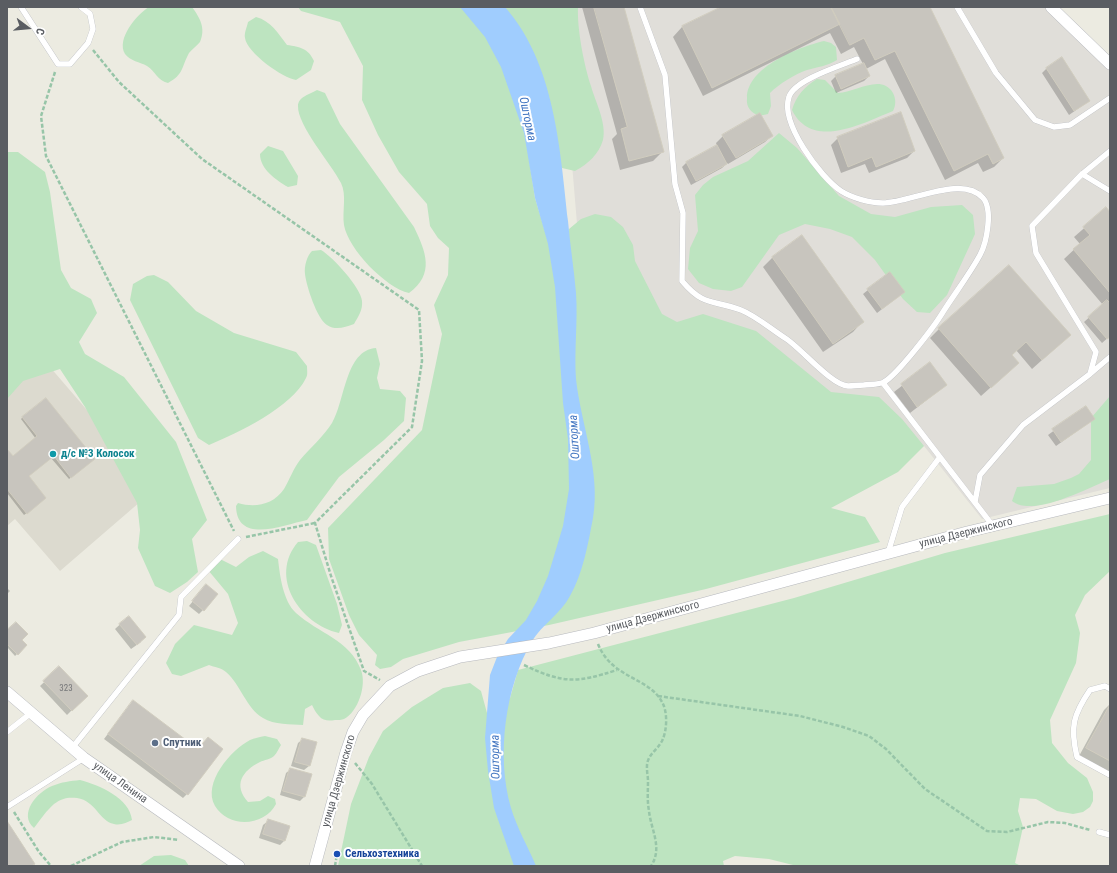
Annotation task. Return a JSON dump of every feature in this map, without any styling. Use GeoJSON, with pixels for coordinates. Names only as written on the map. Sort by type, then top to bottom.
{"type":"FeatureCollection","features":[{"type":"Feature","properties":{"kind":"street"},"geometry":{"type":"LineString","coordinates":[[1050,7],[1110,64]]}},
{"type":"Feature","properties":{"kind":"street","name":"улица Дзержинского"},"geometry":{"type":"LineString","coordinates":[[315,866],[346,752],[353,732],[363,715],[390,686],[418,671],[460,657],[549,643],[594,633],[888,553],[1110,498]]}},
{"type":"Feature","properties":{"kind":"street","name":"улица Ленина"},"geometry":{"type":"LineString","coordinates":[[7,692],[84,758],[239,866]]}},
{"type":"Feature","properties":{"kind":"lane"},"geometry":{"type":"LineString","coordinates":[[21,7],[58,64],[70,64],[88,43],[93,29],[90,14],[81,7]]}},
{"type":"Feature","properties":{"kind":"lane"},"geometry":{"type":"LineString","coordinates":[[640,7],[666,75],[675,184],[683,213],[682,281],[693,294],[707,302],[742,310],[782,336],[823,371],[846,386],[883,383],[901,366],[938,321],[981,253],[990,216],[984,198],[977,193],[966,189],[947,188],[915,197],[883,203],[864,200],[842,192],[826,178],[812,161],[788,118],[786,106],[789,94],[797,85],[857,59]]}},
{"type":"Feature","properties":{"kind":"lane"},"geometry":{"type":"LineString","coordinates":[[957,7],[996,73],[1035,120],[1054,127],[1070,125],[1110,98]]}},
{"type":"Feature","properties":{"kind":"lane"},"geometry":{"type":"LineString","coordinates":[[1090,374],[1096,352],[1036,252],[1032,226],[1082,174],[1110,151]]}},
{"type":"Feature","properties":{"kind":"lane"},"geometry":{"type":"LineString","coordinates":[[1082,174],[1110,192]]}},
{"type":"Feature","properties":{"kind":"lane"},"geometry":{"type":"LineString","coordinates":[[975,502],[980,475],[1022,425],[1090,374],[1110,357]]}},
{"type":"Feature","properties":{"kind":"lane"},"geometry":{"type":"LineString","coordinates":[[883,383],[993,526]]}},
{"type":"Feature","properties":{"kind":"lane"},"geometry":{"type":"LineString","coordinates":[[888,553],[902,507],[940,457]]}},
{"type":"Feature","properties":{"kind":"lane"},"geometry":{"type":"LineString","coordinates":[[72,748],[179,616],[181,596],[238,539]]}},
{"type":"Feature","properties":{"kind":"lane"},"geometry":{"type":"LineString","coordinates":[[1110,689],[1105,686],[1090,690],[1078,708],[1072,737],[1077,757],[1110,775]]}},
{"type":"Feature","properties":{"kind":"lane"},"geometry":{"type":"LineString","coordinates":[[7,732],[31,713]]}},
{"type":"Feature","properties":{"kind":"lane"},"geometry":{"type":"LineString","coordinates":[[8,804],[84,758]]}},
{"type":"Feature","properties":{"kind":"lane"},"geometry":{"type":"LineString","coordinates":[[1099,832],[1110,835]]}},
{"type":"Feature","properties":{"kind":"path"},"geometry":{"type":"LineString","coordinates":[[58,64],[41,116],[46,156],[238,539],[315,522],[412,427],[422,361],[419,310],[202,159],[119,82],[88,43]]}},
{"type":"Feature","properties":{"kind":"path"},"geometry":{"type":"LineString","coordinates":[[315,522],[331,576],[364,671],[390,686]]}},
{"type":"Feature","properties":{"kind":"path"},"geometry":{"type":"LineString","coordinates":[[602,654],[617,670],[658,696],[663,702],[666,714],[665,730],[662,740],[647,758],[647,798],[650,821],[657,845],[657,856],[651,866]]}},
{"type":"Feature","properties":{"kind":"path"},"geometry":{"type":"LineString","coordinates":[[524,665],[562,680],[590,679],[617,670]]}},
{"type":"Feature","properties":{"kind":"path"},"geometry":{"type":"LineString","coordinates":[[658,696],[800,716],[843,727],[869,736],[886,749],[925,789],[987,831],[1007,832],[1048,822],[1065,823],[1099,832]]}},
{"type":"Feature","properties":{"kind":"path"},"geometry":{"type":"LineString","coordinates":[[346,752],[372,784],[422,866]]}},
{"type":"Feature","properties":{"kind":"path"},"geometry":{"type":"LineString","coordinates":[[8,804],[39,852],[51,866]]}},
{"type":"Feature","properties":{"kind":"path"},"geometry":{"type":"LineString","coordinates":[[71,866],[122,842],[154,837],[188,841],[196,836]]}},
{"type":"Feature","properties":{"kind":"path"},"geometry":{"type":"LineString","coordinates":[[335,866],[338,854]]}},
{"type":"Feature","properties":{"kind":"shaded area"},"geometry":{"type":"Polygon","coordinates":[[[559,7],[1051,7],[1110,64],[1110,488],[982,519],[924,446],[669,365],[581,272],[559,7]]]}},
{"type":"Feature","properties":{"kind":"shaded area"},"geometry":{"type":"Polygon","coordinates":[[[37,352],[155,489],[60,571],[15,519],[7,526],[7,378],[37,352]]]}},
{"type":"Feature","properties":{"kind":"green space"},"geometry":{"type":"Polygon","coordinates":[[[149,7],[192,7],[201,23],[202,37],[200,42],[189,53],[180,74],[168,83],[161,80],[147,66],[132,60],[125,54],[123,48],[125,34],[139,15],[149,7]]]}},
{"type":"Feature","properties":{"kind":"green space"},"geometry":{"type":"Polygon","coordinates":[[[298,7],[578,7],[580,36],[584,58],[588,77],[602,119],[604,133],[603,140],[596,154],[589,162],[575,171],[562,168],[549,151],[529,159],[535,198],[551,251],[565,243],[569,229],[581,219],[595,214],[611,217],[623,227],[633,245],[635,261],[662,314],[677,322],[703,314],[756,331],[831,392],[879,397],[902,419],[924,446],[898,472],[831,508],[865,517],[880,542],[706,589],[549,625],[459,642],[403,659],[391,667],[380,669],[375,665],[377,655],[359,635],[349,615],[329,559],[328,528],[422,430],[442,334],[434,305],[448,275],[449,248],[438,238],[430,226],[427,204],[399,172],[378,135],[362,100],[363,66],[340,22],[301,11],[298,7]]]}},
{"type":"Feature","properties":{"kind":"green space"},"geometry":{"type":"Polygon","coordinates":[[[256,17],[270,24],[287,45],[303,49],[309,53],[314,61],[311,70],[296,80],[275,70],[252,51],[247,44],[245,32],[248,22],[256,17]]]}},
{"type":"Feature","properties":{"kind":"green space"},"geometry":{"type":"Polygon","coordinates":[[[824,41],[831,43],[836,47],[837,60],[802,72],[778,86],[770,93],[771,106],[768,114],[759,116],[751,111],[747,104],[749,87],[765,68],[789,53],[824,41]]]}},
{"type":"Feature","properties":{"kind":"green space"},"geometry":{"type":"Polygon","coordinates":[[[817,79],[825,80],[838,93],[875,84],[888,87],[895,98],[894,109],[893,111],[853,127],[825,131],[812,129],[801,122],[792,110],[801,92],[817,79]]]}},
{"type":"Feature","properties":{"kind":"green space"},"geometry":{"type":"Polygon","coordinates":[[[317,90],[325,93],[340,124],[414,227],[422,245],[426,262],[422,278],[417,286],[409,293],[400,290],[379,276],[360,256],[347,235],[344,225],[343,188],[337,175],[303,124],[299,114],[298,106],[300,100],[317,90]]]}},
{"type":"Feature","properties":{"kind":"green space"},"geometry":{"type":"Polygon","coordinates":[[[779,133],[797,148],[839,196],[871,214],[895,217],[931,207],[962,205],[973,215],[975,234],[947,295],[930,313],[917,312],[903,299],[875,260],[852,237],[830,229],[805,224],[779,235],[742,287],[731,291],[713,289],[699,283],[688,269],[690,248],[698,231],[695,195],[703,185],[713,177],[748,161],[779,133]]]}},
{"type":"Feature","properties":{"kind":"green space"},"geometry":{"type":"Polygon","coordinates":[[[268,146],[283,151],[298,176],[297,185],[288,187],[270,174],[266,169],[260,154],[268,146]]]}},
{"type":"Feature","properties":{"kind":"green space"},"geometry":{"type":"Polygon","coordinates":[[[7,152],[18,152],[45,172],[50,192],[61,270],[71,288],[91,299],[97,313],[79,342],[85,354],[124,377],[176,442],[207,520],[192,539],[198,572],[187,582],[170,593],[155,586],[138,548],[140,530],[137,503],[85,407],[60,369],[23,381],[7,399],[7,152]]]}},
{"type":"Feature","properties":{"kind":"green space"},"geometry":{"type":"Polygon","coordinates":[[[321,250],[346,273],[360,295],[362,307],[354,324],[334,328],[323,322],[319,316],[307,286],[305,265],[307,258],[312,251],[321,250]]]}},
{"type":"Feature","properties":{"kind":"green space"},"geometry":{"type":"Polygon","coordinates":[[[154,275],[168,282],[196,311],[234,333],[296,352],[307,366],[307,377],[299,389],[277,409],[234,434],[209,445],[198,438],[130,300],[133,284],[147,276],[154,275]]]}},
{"type":"Feature","properties":{"kind":"green space"},"geometry":{"type":"Polygon","coordinates":[[[376,348],[380,364],[377,378],[380,389],[400,391],[406,398],[404,421],[384,440],[339,477],[307,520],[263,530],[253,529],[244,525],[238,518],[236,506],[238,503],[251,505],[263,504],[275,499],[280,494],[300,460],[332,423],[352,367],[358,358],[366,351],[376,348]]]}},
{"type":"Feature","properties":{"kind":"green space"},"geometry":{"type":"Polygon","coordinates":[[[1110,396],[1110,479],[1061,500],[1046,504],[1033,506],[1021,505],[1012,501],[1017,487],[1054,484],[1079,474],[1091,460],[1091,418],[1110,396]]]}},
{"type":"Feature","properties":{"kind":"green space"},"geometry":{"type":"Polygon","coordinates":[[[1110,514],[1110,571],[1085,595],[1075,615],[1080,633],[1076,663],[1050,720],[1052,743],[1068,763],[1087,778],[1093,792],[1093,801],[1090,807],[1083,812],[1073,814],[1057,811],[1036,799],[1020,798],[1018,811],[1023,827],[1015,863],[1021,866],[797,866],[769,859],[735,856],[723,861],[724,866],[338,866],[351,804],[369,757],[383,731],[412,707],[443,688],[470,683],[481,691],[487,713],[494,718],[510,698],[518,670],[794,598],[945,553],[1110,514]]]}},
{"type":"Feature","properties":{"kind":"green space"},"geometry":{"type":"Polygon","coordinates":[[[307,541],[316,545],[337,604],[342,625],[339,633],[325,628],[312,620],[301,609],[293,597],[288,584],[286,570],[290,556],[298,542],[307,541]]]}},
{"type":"Feature","properties":{"kind":"green space"},"geometry":{"type":"Polygon","coordinates":[[[263,551],[278,559],[285,595],[296,613],[333,638],[349,651],[361,670],[363,683],[360,698],[349,716],[344,719],[324,720],[318,715],[312,705],[305,709],[303,725],[272,722],[257,714],[236,683],[226,672],[209,665],[181,676],[172,674],[166,663],[175,644],[194,625],[232,635],[238,623],[228,594],[208,570],[218,558],[236,567],[249,557],[263,551]]]}},
{"type":"Feature","properties":{"kind":"green space"},"geometry":{"type":"Polygon","coordinates":[[[265,736],[277,739],[281,745],[273,757],[260,762],[248,770],[244,774],[240,784],[243,796],[248,802],[260,801],[268,796],[275,799],[276,804],[264,817],[256,820],[247,822],[229,818],[221,813],[215,806],[212,797],[212,787],[215,778],[220,768],[235,751],[250,740],[265,736]]]}},
{"type":"Feature","properties":{"kind":"green space"},"geometry":{"type":"Polygon","coordinates":[[[80,780],[96,785],[120,799],[130,812],[132,820],[121,824],[114,824],[105,819],[89,803],[77,798],[68,798],[62,799],[54,804],[34,828],[28,816],[31,804],[35,798],[52,786],[80,780]]]}},
{"type":"Feature","properties":{"kind":"green space"},"geometry":{"type":"Polygon","coordinates":[[[171,855],[185,860],[189,866],[139,866],[154,856],[171,855]]]}},
{"type":"Feature","properties":{"kind":"water","name":"Ошторма"},"geometry":{"type":"Polygon","coordinates":[[[460,7],[505,7],[522,30],[535,54],[545,81],[558,137],[562,165],[576,293],[576,379],[594,483],[595,500],[593,518],[584,558],[575,587],[566,602],[532,641],[515,679],[506,722],[504,766],[506,788],[513,815],[536,866],[514,866],[494,808],[488,771],[485,738],[490,675],[497,657],[508,639],[526,620],[537,601],[548,576],[563,526],[569,489],[568,439],[563,403],[555,287],[548,244],[535,198],[524,133],[501,67],[485,37],[460,7]]]}},
{"type":"Feature","properties":{"kind":"building"},"geometry":{"type":"Polygon","coordinates":[[[594,7],[624,7],[664,152],[629,161],[621,129],[627,127],[594,7]]]}},
{"type":"Feature","properties":{"kind":"building"},"geometry":{"type":"Polygon","coordinates":[[[721,7],[831,7],[840,24],[712,88],[682,26],[721,7]]]}},
{"type":"Feature","properties":{"kind":"building"},"geometry":{"type":"Polygon","coordinates":[[[831,7],[930,7],[1004,158],[993,164],[988,154],[954,171],[895,51],[875,60],[864,38],[850,45],[831,7]]]}},
{"type":"Feature","properties":{"kind":"building"},"geometry":{"type":"Polygon","coordinates":[[[1062,57],[1090,101],[1074,111],[1046,68],[1062,57]]]}},
{"type":"Feature","properties":{"kind":"building"},"geometry":{"type":"Polygon","coordinates":[[[864,63],[870,76],[841,89],[835,75],[864,63]]]}},
{"type":"Feature","properties":{"kind":"building"},"geometry":{"type":"Polygon","coordinates":[[[901,112],[915,151],[876,167],[872,157],[848,167],[837,137],[901,112]]]}},
{"type":"Feature","properties":{"kind":"building"},"geometry":{"type":"Polygon","coordinates":[[[760,113],[773,136],[736,158],[722,135],[760,113]]]}},
{"type":"Feature","properties":{"kind":"building"},"geometry":{"type":"Polygon","coordinates":[[[717,145],[727,164],[696,181],[686,162],[717,145]]]}},
{"type":"Feature","properties":{"kind":"building"},"geometry":{"type":"Polygon","coordinates":[[[1106,207],[1110,212],[1110,293],[1073,249],[1090,235],[1083,227],[1106,207]]]}},
{"type":"Feature","properties":{"kind":"building"},"geometry":{"type":"Polygon","coordinates":[[[802,235],[864,322],[833,344],[772,257],[802,235]]]}},
{"type":"Feature","properties":{"kind":"building"},"geometry":{"type":"Polygon","coordinates":[[[1009,265],[1071,335],[1042,360],[1026,342],[1012,355],[1019,363],[991,388],[938,328],[1009,265]]]}},
{"type":"Feature","properties":{"kind":"building"},"geometry":{"type":"Polygon","coordinates":[[[890,272],[905,292],[882,309],[867,289],[890,272]]]}},
{"type":"Feature","properties":{"kind":"building"},"geometry":{"type":"Polygon","coordinates":[[[1107,300],[1110,303],[1110,337],[1107,339],[1088,317],[1107,300]]]}},
{"type":"Feature","properties":{"kind":"building"},"geometry":{"type":"Polygon","coordinates":[[[930,362],[947,385],[917,407],[901,384],[930,362]]]}},
{"type":"Feature","properties":{"kind":"building","name":"д/с №3 Колосок"},"geometry":{"type":"Polygon","coordinates":[[[46,398],[95,459],[71,478],[54,456],[29,476],[46,498],[27,514],[7,489],[7,449],[13,456],[37,436],[22,417],[46,398]]]}},
{"type":"Feature","properties":{"kind":"building"},"geometry":{"type":"Polygon","coordinates":[[[1086,406],[1095,419],[1061,442],[1052,429],[1086,406]]]}},
{"type":"Feature","properties":{"kind":"building"},"geometry":{"type":"Polygon","coordinates":[[[206,584],[218,594],[204,611],[192,601],[206,584]]]}},
{"type":"Feature","properties":{"kind":"building"},"geometry":{"type":"Polygon","coordinates":[[[129,616],[146,637],[137,645],[119,624],[129,616]]]}},
{"type":"Feature","properties":{"kind":"building"},"geometry":{"type":"Polygon","coordinates":[[[16,622],[28,634],[22,640],[27,645],[18,655],[7,644],[7,630],[16,622]]]}},
{"type":"Feature","properties":{"kind":"building"},"geometry":{"type":"Polygon","coordinates":[[[59,666],[88,696],[72,711],[43,681],[59,666]]]}},
{"type":"Feature","properties":{"kind":"building","name":"Спутник"},"geometry":{"type":"Polygon","coordinates":[[[133,700],[198,749],[208,737],[223,749],[188,795],[108,734],[133,700]]]}},
{"type":"Feature","properties":{"kind":"building"},"geometry":{"type":"Polygon","coordinates":[[[1110,705],[1110,761],[1086,748],[1110,705]]]}},
{"type":"Feature","properties":{"kind":"building"},"geometry":{"type":"Polygon","coordinates":[[[302,738],[317,742],[310,766],[295,762],[302,738]]]}},
{"type":"Feature","properties":{"kind":"building"},"geometry":{"type":"Polygon","coordinates":[[[290,768],[312,774],[305,797],[283,791],[290,768]]]}},
{"type":"Feature","properties":{"kind":"building"},"geometry":{"type":"Polygon","coordinates":[[[268,819],[290,826],[285,841],[263,834],[268,819]]]}},
{"type":"Feature","properties":{"kind":"building"},"geometry":{"type":"Polygon","coordinates":[[[7,821],[35,864],[31,866],[7,866],[7,821]]]}},
{"type":"Feature","properties":{"kind":"place","name":"д/с №3 Колосок"},"geometry":{"type":"Point","coordinates":[53,454]}},
{"type":"Feature","properties":{"kind":"place","name":"Спутник"},"geometry":{"type":"Point","coordinates":[155,743]}},
{"type":"Feature","properties":{"kind":"place","name":"Сельхозтехника"},"geometry":{"type":"Point","coordinates":[337,854]}}]}
